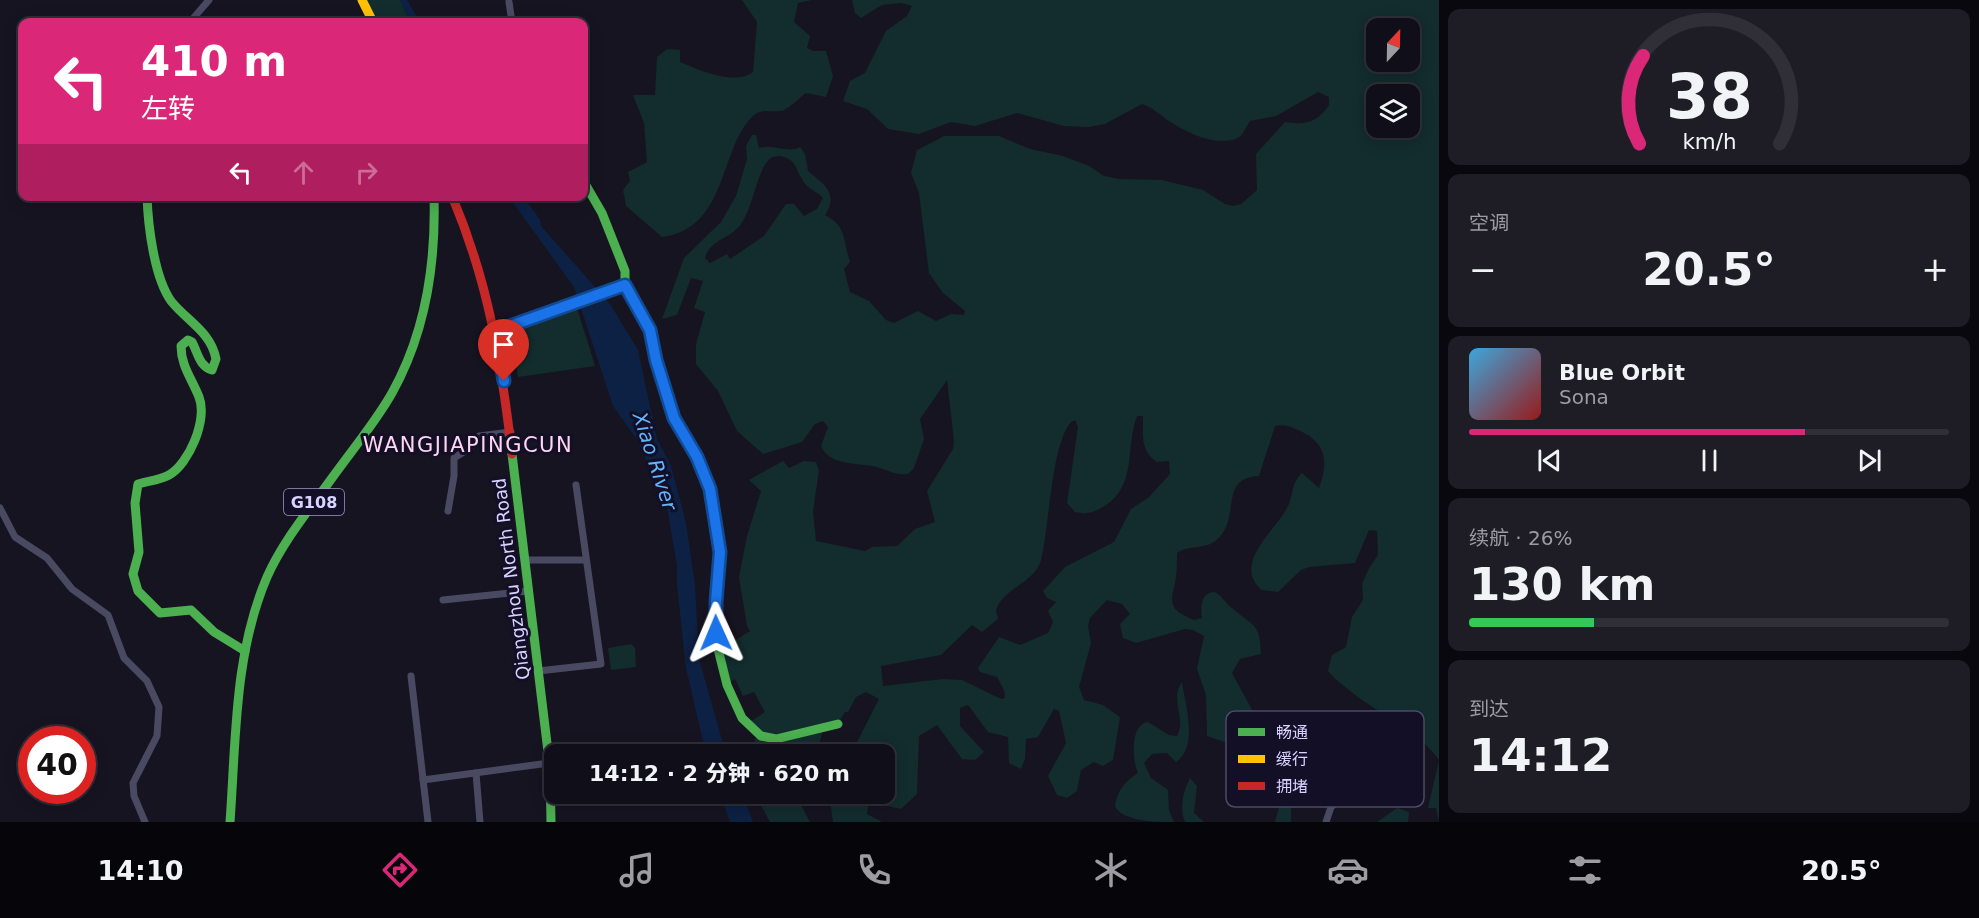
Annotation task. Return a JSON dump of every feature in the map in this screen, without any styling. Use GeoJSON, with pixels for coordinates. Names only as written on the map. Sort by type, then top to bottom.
{"type":"FeatureCollection","features":[{"type":"Feature","properties":{"kind":"main road"},"geometry":{"type":"LineString","coordinates":[[362,0],[371,18]]}},
{"type":"Feature","properties":{"kind":"main road"},"geometry":{"type":"LineString","coordinates":[[588,189],[603,213],[625,272],[622,286],[650,330],[656,360],[674,418],[697,457],[710,489],[720,552],[715,611],[717,645],[727,685],[742,718],[752,730],[776,739],[838,724]]}},
{"type":"Feature","properties":{"kind":"main road"},"geometry":{"type":"LineString","coordinates":[[147,201],[148,215],[165,291],[177,310],[206,334],[215,354],[212,370],[207,369],[200,363],[192,342],[188,340],[181,346],[182,364],[201,400],[203,418],[176,469],[138,484],[135,503],[139,552],[134,578],[138,591],[156,611],[169,614],[191,610],[214,632],[245,651]]}},
{"type":"Feature","properties":{"kind":"main road","name":"G108"},"geometry":{"type":"LineString","coordinates":[[230,822],[245,651],[254,613],[273,566],[292,533],[386,403],[410,355],[425,311],[432,270],[434,201]]}},
{"type":"Feature","properties":{"kind":"main road","name":"Qiangzhou North Road"},"geometry":{"type":"LineString","coordinates":[[454,201],[468,233],[496,331],[511,432],[547,744]]}},
{"type":"Feature","properties":{"kind":"main road","name":"Qiangzhou North Road"},"geometry":{"type":"LineString","coordinates":[[550,804],[551,822]]}},
{"type":"Feature","properties":{"kind":"street"},"geometry":{"type":"LineString","coordinates":[[193,18],[209,0]]}},
{"type":"Feature","properties":{"kind":"street"},"geometry":{"type":"LineString","coordinates":[[509,2],[511,18]]}},
{"type":"Feature","properties":{"kind":"street"},"geometry":{"type":"LineString","coordinates":[[496,331],[622,286]]}},
{"type":"Feature","properties":{"kind":"street"},"geometry":{"type":"LineString","coordinates":[[448,511],[454,476],[454,458],[470,448],[479,436],[511,432]]}},
{"type":"Feature","properties":{"kind":"street"},"geometry":{"type":"LineString","coordinates":[[538,671],[601,664],[576,485]]}},
{"type":"Feature","properties":{"kind":"street"},"geometry":{"type":"LineString","coordinates":[[0,508],[15,537],[47,558],[72,589],[108,615],[124,658],[147,681],[159,707],[157,736],[133,783],[134,796],[145,822]]}},
{"type":"Feature","properties":{"kind":"street"},"geometry":{"type":"LineString","coordinates":[[525,560],[585,560]]}},
{"type":"Feature","properties":{"kind":"street"},"geometry":{"type":"LineString","coordinates":[[443,600],[529,591]]}},
{"type":"Feature","properties":{"kind":"street"},"geometry":{"type":"LineString","coordinates":[[411,676],[428,822]]}},
{"type":"Feature","properties":{"kind":"street"},"geometry":{"type":"LineString","coordinates":[[423,780],[544,764]]}},
{"type":"Feature","properties":{"kind":"street"},"geometry":{"type":"LineString","coordinates":[[476,773],[480,822]]}},
{"type":"Feature","properties":{"kind":"street"},"geometry":{"type":"LineString","coordinates":[[1326,822],[1332,807]]}},
{"type":"Feature","properties":{"kind":"green space"},"geometry":{"type":"Polygon","coordinates":[[[367,0],[400,0],[408,18],[375,18],[367,0]]]}},
{"type":"Feature","properties":{"kind":"green space"},"geometry":{"type":"Polygon","coordinates":[[[742,0],[812,0],[798,3],[794,22],[810,36],[807,48],[813,51],[826,51],[833,76],[826,97],[806,93],[784,110],[756,113],[742,130],[711,204],[699,219],[683,231],[662,237],[626,206],[623,190],[630,181],[628,172],[647,162],[644,123],[633,95],[655,95],[657,57],[667,49],[680,50],[680,62],[717,75],[737,77],[753,72],[757,22],[742,0]]]}},
{"type":"Feature","properties":{"kind":"green space"},"geometry":{"type":"Polygon","coordinates":[[[852,0],[1439,0],[1439,760],[1424,743],[1424,711],[1379,711],[1360,699],[1328,671],[1332,655],[1346,647],[1352,617],[1363,600],[1362,584],[1378,555],[1377,531],[1369,530],[1355,563],[1309,567],[1301,570],[1278,592],[1262,590],[1254,580],[1251,570],[1253,560],[1265,538],[1286,510],[1298,477],[1302,473],[1319,488],[1324,469],[1323,453],[1314,440],[1284,425],[1275,426],[1259,476],[1240,482],[1236,488],[1228,521],[1220,537],[1208,545],[1189,548],[1177,553],[1172,597],[1176,610],[1194,620],[1202,618],[1201,605],[1204,598],[1214,592],[1251,623],[1259,636],[1261,654],[1240,659],[1232,673],[1253,711],[1226,711],[1226,743],[1207,736],[1206,695],[1197,669],[1204,636],[1193,630],[1185,629],[1136,643],[1123,638],[1120,624],[1130,614],[1122,604],[1107,600],[1090,618],[1088,626],[1091,643],[1079,687],[1084,700],[1103,705],[1120,717],[1113,760],[1103,766],[1094,762],[1081,770],[1077,791],[1067,798],[1057,795],[1048,776],[1066,743],[1059,711],[1054,709],[1038,737],[1026,739],[1025,759],[1021,769],[1009,763],[1008,737],[988,732],[968,705],[960,708],[960,726],[984,752],[975,760],[962,759],[937,725],[919,736],[917,794],[901,809],[878,804],[895,804],[895,744],[857,742],[879,699],[866,692],[856,697],[848,712],[845,712],[840,720],[779,736],[768,736],[748,723],[765,712],[754,692],[743,696],[735,679],[729,682],[720,644],[731,643],[750,631],[747,626],[739,577],[747,536],[761,491],[749,480],[783,461],[789,468],[804,461],[816,462],[819,470],[813,511],[816,541],[865,551],[872,547],[897,546],[915,529],[935,522],[927,491],[953,449],[954,441],[947,380],[920,419],[924,439],[914,468],[908,474],[843,462],[830,457],[821,446],[828,427],[823,421],[815,424],[802,442],[763,454],[737,431],[718,391],[696,364],[696,344],[705,312],[694,308],[703,281],[691,278],[677,315],[662,319],[684,258],[721,222],[736,196],[747,159],[746,146],[752,135],[756,135],[759,148],[795,149],[800,147],[805,154],[808,171],[827,189],[831,201],[825,215],[837,224],[843,235],[850,262],[844,269],[850,292],[869,301],[886,320],[894,323],[918,311],[936,321],[951,314],[964,315],[965,311],[943,293],[929,273],[919,193],[911,173],[917,150],[944,136],[999,136],[1030,149],[1063,156],[1089,166],[1104,176],[1120,179],[1162,180],[1203,190],[1225,204],[1233,206],[1241,204],[1257,190],[1256,154],[1285,122],[1305,123],[1320,116],[1329,105],[1329,97],[1318,92],[1276,116],[1250,121],[1241,136],[1223,141],[1193,134],[1142,104],[1105,124],[1089,127],[1064,126],[1017,113],[975,126],[951,122],[919,134],[888,129],[867,109],[843,101],[850,81],[865,73],[886,31],[907,16],[912,6],[901,3],[882,5],[861,18],[855,13],[852,0]],[[772,157],[767,162],[741,224],[711,247],[705,258],[710,263],[727,254],[730,259],[764,236],[786,204],[794,204],[804,216],[817,209],[823,198],[806,184],[794,164],[785,157],[772,157]],[[1137,416],[1133,428],[1129,465],[1122,487],[1106,505],[1084,513],[1075,512],[1067,503],[1078,427],[1075,420],[1071,422],[1064,433],[1059,449],[1044,546],[1038,568],[1005,596],[996,610],[998,619],[982,632],[972,625],[941,655],[881,666],[883,686],[943,679],[962,680],[1001,699],[1005,698],[1004,690],[997,677],[980,672],[978,668],[999,637],[1020,645],[1048,633],[1053,622],[1048,611],[1056,602],[1047,598],[1043,591],[1065,567],[1114,542],[1131,509],[1148,498],[1170,474],[1169,461],[1157,462],[1145,448],[1143,416],[1137,416]]]}},
{"type":"Feature","properties":{"kind":"green space"},"geometry":{"type":"Polygon","coordinates":[[[577,308],[595,366],[518,377],[511,331],[577,308]]]}},
{"type":"Feature","properties":{"kind":"green space"},"geometry":{"type":"Polygon","coordinates":[[[631,644],[635,648],[636,667],[611,670],[608,648],[631,644]]]}},
{"type":"Feature","properties":{"kind":"green space"},"geometry":{"type":"Polygon","coordinates":[[[1182,682],[1189,725],[1187,746],[1183,755],[1176,762],[1167,753],[1152,754],[1144,763],[1151,778],[1168,790],[1169,810],[1174,822],[1141,820],[1125,815],[1115,806],[1122,787],[1138,773],[1134,760],[1134,743],[1138,729],[1142,724],[1148,722],[1169,735],[1177,736],[1180,723],[1177,695],[1182,682]]]}},
{"type":"Feature","properties":{"kind":"green space"},"geometry":{"type":"Polygon","coordinates":[[[822,732],[817,744],[754,744],[757,735],[775,741],[822,732]]]}},
{"type":"Feature","properties":{"kind":"green space"},"geometry":{"type":"Polygon","coordinates":[[[1439,760],[1439,822],[1436,808],[1428,808],[1439,760]]]}},
{"type":"Feature","properties":{"kind":"green space"},"geometry":{"type":"Polygon","coordinates":[[[1190,778],[1197,786],[1194,813],[1204,822],[1185,822],[1183,816],[1185,789],[1190,778]]]}},
{"type":"Feature","properties":{"kind":"green space"},"geometry":{"type":"Polygon","coordinates":[[[760,804],[800,804],[810,822],[770,822],[760,804]]]}},
{"type":"Feature","properties":{"kind":"green space"},"geometry":{"type":"Polygon","coordinates":[[[830,804],[869,804],[867,814],[882,822],[833,822],[830,804]]]}},
{"type":"Feature","properties":{"kind":"green space"},"geometry":{"type":"Polygon","coordinates":[[[1279,807],[1291,807],[1291,822],[1275,822],[1279,807]]]}},
{"type":"Feature","properties":{"kind":"green space"},"geometry":{"type":"Polygon","coordinates":[[[1397,808],[1409,812],[1408,822],[1377,822],[1397,808]]]}},
{"type":"Feature","properties":{"kind":"water"},"geometry":{"type":"Polygon","coordinates":[[[400,0],[407,0],[418,18],[408,18],[400,0]]]}},
{"type":"Feature","properties":{"kind":"water"},"geometry":{"type":"Polygon","coordinates":[[[512,201],[524,201],[525,208],[610,304],[638,350],[657,439],[671,466],[686,523],[695,585],[699,659],[723,744],[704,744],[686,668],[677,565],[667,508],[638,441],[613,406],[574,287],[512,201]]]}},
{"type":"Feature","properties":{"kind":"water"},"geometry":{"type":"Polygon","coordinates":[[[724,804],[746,804],[753,822],[730,822],[724,804]]]}},
{"type":"Feature","properties":{"kind":"waterway","name":"Xiao River"},"geometry":{"type":"LineString","coordinates":[[521,201],[536,223]]}},
{"type":"Feature","properties":{"kind":"traffic: fast"},"geometry":{"type":"LineString","coordinates":[[588,189],[602,213],[625,271],[625,285],[650,330],[673,418],[697,457],[710,489],[720,552],[715,620],[717,645],[727,685],[742,718],[761,736],[776,739],[838,724]]}},
{"type":"Feature","properties":{"kind":"traffic: fast"},"geometry":{"type":"LineString","coordinates":[[147,201],[153,250],[165,291],[177,308],[204,334],[216,359],[212,370],[204,365],[192,342],[188,340],[181,346],[185,366],[201,406],[199,428],[190,451],[176,469],[165,477],[138,484],[135,503],[139,552],[133,574],[138,591],[160,613],[191,610],[214,632],[245,651]]}},
{"type":"Feature","properties":{"kind":"traffic: fast"},"geometry":{"type":"LineString","coordinates":[[230,822],[238,698],[248,636],[256,606],[267,577],[289,538],[378,415],[404,370],[421,322],[431,273],[434,201]]}},
{"type":"Feature","properties":{"kind":"traffic: fast"},"geometry":{"type":"LineString","coordinates":[[512,454],[550,768],[551,822]]}},
{"type":"Feature","properties":{"kind":"traffic: slow"},"geometry":{"type":"LineString","coordinates":[[362,0],[371,18]]}},
{"type":"Feature","properties":{"kind":"traffic: jam"},"geometry":{"type":"LineString","coordinates":[[454,201],[475,260],[492,323],[512,454]]}},
{"type":"Feature","properties":{"kind":"district","name":"WANGJIAPINGCUN"},"geometry":{"type":"Point","coordinates":[468,445]}},
{"type":"Feature","properties":{"kind":"route"},"geometry":{"type":"LineString","coordinates":[[504,381],[496,331],[625,285],[640,309],[653,338],[656,360],[676,423],[697,457],[710,489],[720,552],[716,633]]}}]}
